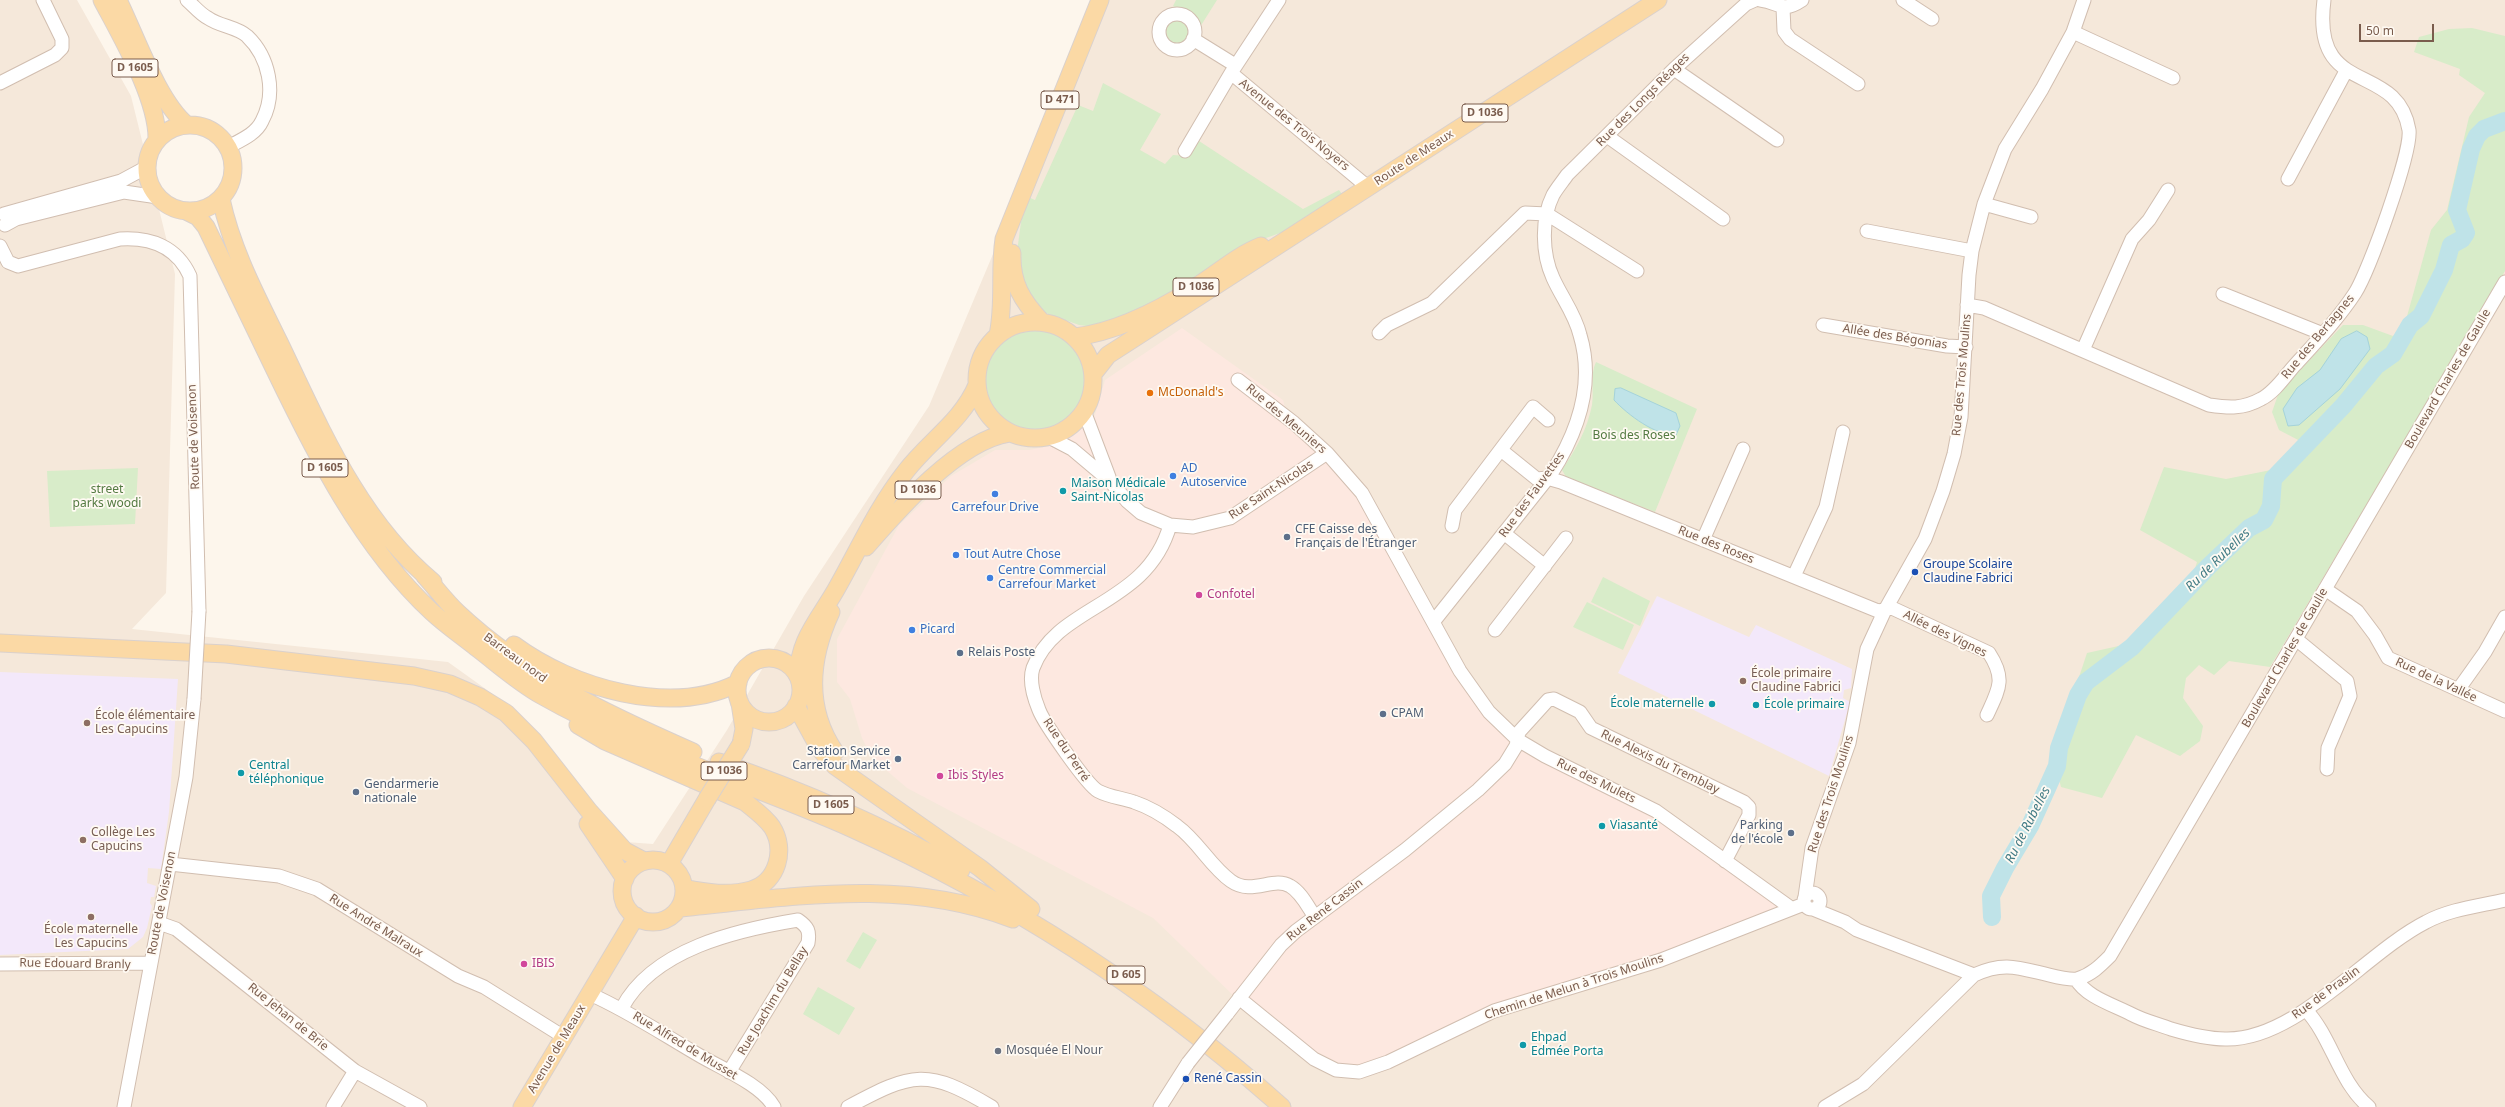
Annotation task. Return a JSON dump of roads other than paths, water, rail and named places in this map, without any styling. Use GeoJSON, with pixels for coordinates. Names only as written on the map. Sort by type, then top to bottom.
{"type":"FeatureCollection","features":[{"type":"Feature","properties":{"kind":"main road","name":"D 1605"},"geometry":{"type":"LineString","coordinates":[[102,0],[145,90],[157,132],[157,140]]}},
{"type":"Feature","properties":{"kind":"main road","name":"D 1605"},"geometry":{"type":"LineString","coordinates":[[118,0],[162,93],[181,120],[187,125]]}},
{"type":"Feature","properties":{"kind":"main road","name":"D 471"},"geometry":{"type":"LineString","coordinates":[[998,335],[1002,314],[1002,251],[1004,239],[1100,0]]}},
{"type":"Feature","properties":{"kind":"main road","name":"Route de Meaux"},"geometry":{"type":"LineString","coordinates":[[1093,374],[1108,355],[1369,188],[1658,0]]}},
{"type":"Feature","properties":{"kind":"main road"},"geometry":{"type":"LineString","coordinates":[[187,125],[197,125],[210,129],[220,136],[228,146],[233,160],[234,174],[229,187],[221,199],[199,210],[186,211],[171,207],[158,197],[149,183],[146,167],[148,156],[157,140],[172,128],[187,125]]}},
{"type":"Feature","properties":{"kind":"main road","name":"D 1605"},"geometry":{"type":"LineString","coordinates":[[221,199],[226,224],[240,260],[320,428],[361,503],[424,575]]}},
{"type":"Feature","properties":{"kind":"main road","name":"D 471"},"geometry":{"type":"LineString","coordinates":[[1020,200],[1012,244],[1012,271],[1019,295],[1042,322]]}},
{"type":"Feature","properties":{"kind":"main road","name":"D 1605"},"geometry":{"type":"LineString","coordinates":[[186,211],[198,217],[206,227],[310,442],[350,512],[386,560],[431,611],[523,684],[542,696],[655,748],[855,830],[986,894],[1075,948]]}},
{"type":"Feature","properties":{"kind":"main road","name":"Route de Meaux"},"geometry":{"type":"LineString","coordinates":[[1075,337],[1093,335],[1133,320],[1193,288],[1233,260],[1311,224]]}},
{"type":"Feature","properties":{"kind":"main road"},"geometry":{"type":"LineString","coordinates":[[1042,322],[1057,326],[1075,337],[1086,353],[1093,374],[1091,396],[1084,411],[1070,426],[1050,437],[1026,438],[999,426],[987,413],[980,401],[977,385],[981,359],[988,345],[998,335],[1021,324],[1042,322]]}},
{"type":"Feature","properties":{"kind":"main road","name":"D 1036"},"geometry":{"type":"LineString","coordinates":[[799,678],[801,652],[809,631],[837,589],[858,545],[885,501],[921,453],[962,413],[977,385]]}},
{"type":"Feature","properties":{"kind":"main road","name":"D 1036"},"geometry":{"type":"LineString","coordinates":[[846,572],[890,519],[925,484],[980,443],[998,434],[1010,432]]}},
{"type":"Feature","properties":{"kind":"main road"},"geometry":{"type":"LineString","coordinates":[[424,575],[518,649],[558,671],[605,688],[662,699],[720,692],[738,683],[748,665],[767,658],[787,664],[799,678],[801,688],[796,706],[790,714],[772,721],[753,718],[740,703],[738,683]]}},
{"type":"Feature","properties":{"kind":"main road","name":"Barreau nord"},"geometry":{"type":"LineString","coordinates":[[424,575],[457,613],[490,641],[543,679],[622,720],[705,757],[788,786],[869,821],[926,850],[1031,910]]}},
{"type":"Feature","properties":{"kind":"main road"},"geometry":{"type":"LineString","coordinates":[[837,589],[833,607],[820,638],[813,683],[814,699],[818,720],[827,740],[860,784]]}},
{"type":"Feature","properties":{"kind":"main road","name":"D 1036"},"geometry":{"type":"LineString","coordinates":[[767,658],[786,650],[809,631]]}},
{"type":"Feature","properties":{"kind":"main road"},"geometry":{"type":"LineString","coordinates":[[0,643],[240,655],[414,676],[450,684],[480,697],[506,713],[534,741],[589,811],[625,851],[644,861],[661,861],[669,864],[677,871],[684,888],[679,908]]}},
{"type":"Feature","properties":{"kind":"main road"},"geometry":{"type":"LineString","coordinates":[[0,653],[226,663],[379,681],[455,697],[485,711],[523,741],[595,833],[625,879]]}},
{"type":"Feature","properties":{"kind":"main road"},"geometry":{"type":"LineString","coordinates":[[542,696],[558,712],[605,741],[745,802],[758,812],[772,828],[779,847],[779,858],[776,869],[764,883],[752,890],[727,894],[684,888]]}},
{"type":"Feature","properties":{"kind":"main road","name":"D 1036"},"geometry":{"type":"LineString","coordinates":[[669,864],[741,744],[744,729],[740,703]]}},
{"type":"Feature","properties":{"kind":"main road"},"geometry":{"type":"LineString","coordinates":[[796,706],[804,724],[825,756],[847,776],[980,868],[1031,910]]}},
{"type":"Feature","properties":{"kind":"main road","name":"D 1036"},"geometry":{"type":"LineString","coordinates":[[741,744],[772,721]]}},
{"type":"Feature","properties":{"kind":"main road"},"geometry":{"type":"LineString","coordinates":[[644,861],[632,868],[625,879],[622,889],[624,899],[636,916],[655,922],[664,920],[679,908],[838,892],[890,893],[955,902],[986,909],[1075,948]]}},
{"type":"Feature","properties":{"kind":"main road","name":"D 605"},"geometry":{"type":"LineString","coordinates":[[1031,910],[1181,1014],[1293,1107]]}},
{"type":"Feature","properties":{"kind":"main road","name":"Avenue de Meaux"},"geometry":{"type":"LineString","coordinates":[[522,1107],[636,916]]}},
{"type":"Feature","properties":{"kind":"main road","name":"D 605"},"geometry":{"type":"LineString","coordinates":[[1075,948],[1193,1034],[1282,1107]]}},
{"type":"Feature","properties":{"kind":"street"},"geometry":{"type":"LineString","coordinates":[[0,82],[55,55],[62,48],[62,39],[43,0]]}},
{"type":"Feature","properties":{"kind":"street"},"geometry":{"type":"LineString","coordinates":[[187,0],[208,18],[246,35],[258,48],[266,62],[270,82],[268,104],[262,122],[249,136],[228,146]]}},
{"type":"Feature","properties":{"kind":"street","name":"Avenue des Trois Noyers"},"geometry":{"type":"LineString","coordinates":[[1279,0],[1233,69],[1369,188]]}},
{"type":"Feature","properties":{"kind":"street","name":"Rue des Longs Réages"},"geometry":{"type":"LineString","coordinates":[[1547,214],[1553,195],[1567,175],[1674,69],[1746,4],[1754,0]]}},
{"type":"Feature","properties":{"kind":"street"},"geometry":{"type":"LineString","coordinates":[[1760,0],[1783,8],[1792,6],[1802,0]]}},
{"type":"Feature","properties":{"kind":"street"},"geometry":{"type":"LineString","coordinates":[[1904,0],[1932,19]]}},
{"type":"Feature","properties":{"kind":"street","name":"Rue des Trois Moulins"},"geometry":{"type":"LineString","coordinates":[[1812,900],[1810,868],[1812,848],[1849,742],[1867,649],[1885,610],[1925,539],[1943,491],[1954,454],[1961,417],[1966,347],[1967,305],[1972,251],[1984,204],[2005,149],[2042,90],[2073,32],[2084,0]]}},
{"type":"Feature","properties":{"kind":"street","name":"Rue des Bertagnes"},"geometry":{"type":"LineString","coordinates":[[1967,305],[1984,308],[2083,350],[2191,399],[2209,405],[2238,408],[2263,398],[2275,388],[2356,292],[2367,270],[2409,142],[2406,118],[2391,95],[2346,71],[2336,63],[2324,41],[2321,21],[2324,0]]}},
{"type":"Feature","properties":{"kind":"street"},"geometry":{"type":"LineString","coordinates":[[1783,8],[1784,31],[1790,38],[1858,84]]}},
{"type":"Feature","properties":{"kind":"street"},"geometry":{"type":"LineString","coordinates":[[2073,32],[2173,78]]}},
{"type":"Feature","properties":{"kind":"street"},"geometry":{"type":"LineString","coordinates":[[1185,151],[1233,69],[1194,39]]}},
{"type":"Feature","properties":{"kind":"street"},"geometry":{"type":"LineString","coordinates":[[1674,69],[1777,140]]}},
{"type":"Feature","properties":{"kind":"street"},"geometry":{"type":"LineString","coordinates":[[2288,179],[2346,71]]}},
{"type":"Feature","properties":{"kind":"street"},"geometry":{"type":"LineString","coordinates":[[1607,136],[1723,219]]}},
{"type":"Feature","properties":{"kind":"street"},"geometry":{"type":"LineString","coordinates":[[2,220],[121,181],[146,167]]}},
{"type":"Feature","properties":{"kind":"street"},"geometry":{"type":"LineString","coordinates":[[2083,350],[2132,239],[2149,220],[2168,190]]}},
{"type":"Feature","properties":{"kind":"street"},"geometry":{"type":"LineString","coordinates":[[2,220],[16,219],[124,192],[158,197]]}},
{"type":"Feature","properties":{"kind":"street"},"geometry":{"type":"LineString","coordinates":[[1984,204],[2031,218]]}},
{"type":"Feature","properties":{"kind":"street"},"geometry":{"type":"LineString","coordinates":[[1379,333],[1387,325],[1432,303],[1525,213],[1547,214],[1637,271]]}},
{"type":"Feature","properties":{"kind":"street","name":"Rue des Fauvettes"},"geometry":{"type":"LineString","coordinates":[[1434,621],[1547,478],[1572,437],[1580,418],[1586,381],[1584,354],[1581,336],[1575,320],[1548,265],[1545,238],[1547,214]]}},
{"type":"Feature","properties":{"kind":"street"},"geometry":{"type":"LineString","coordinates":[[1867,230],[1972,251]]}},
{"type":"Feature","properties":{"kind":"street","name":"Route de Voisenon"},"geometry":{"type":"LineString","coordinates":[[0,246],[8,262],[18,266],[120,239],[141,239],[168,248],[185,265],[190,276],[199,611],[194,699],[187,771],[124,1107]]}},
{"type":"Feature","properties":{"kind":"street","name":"Boulevard Charles de Gaulle"},"geometry":{"type":"LineString","coordinates":[[1974,975],[1991,967],[2008,966],[2060,978],[2076,979],[2094,971],[2110,956],[2505,282]]}},
{"type":"Feature","properties":{"kind":"street"},"geometry":{"type":"LineString","coordinates":[[2223,294],[2322,334]]}},
{"type":"Feature","properties":{"kind":"street","name":"Allée des Bégonias"},"geometry":{"type":"LineString","coordinates":[[1823,325],[1947,346],[1966,347]]}},
{"type":"Feature","properties":{"kind":"street","name":"Rue des Meuniers"},"geometry":{"type":"LineString","coordinates":[[1238,380],[1294,423],[1327,453],[1362,493],[1434,621]]}},
{"type":"Feature","properties":{"kind":"street"},"geometry":{"type":"LineString","coordinates":[[1452,526],[1455,510],[1533,408],[1548,420]]}},
{"type":"Feature","properties":{"kind":"street","name":"Rue Saint-Nicolas"},"geometry":{"type":"LineString","coordinates":[[1084,411],[1110,481]]}},
{"type":"Feature","properties":{"kind":"street"},"geometry":{"type":"LineString","coordinates":[[1794,576],[1826,507],[1843,432]]}},
{"type":"Feature","properties":{"kind":"street","name":"Rue Saint-Nicolas"},"geometry":{"type":"LineString","coordinates":[[1050,437],[1072,449],[1110,481],[1127,501],[1141,513],[1170,525],[1193,527],[1230,518],[1327,453]]}},
{"type":"Feature","properties":{"kind":"street"},"geometry":{"type":"LineString","coordinates":[[1702,540],[1743,449]]}},
{"type":"Feature","properties":{"kind":"street","name":"Rue des Roses"},"geometry":{"type":"LineString","coordinates":[[1500,450],[1537,479],[1547,478],[1878,611],[1885,610]]}},
{"type":"Feature","properties":{"kind":"street","name":"Rue du Perré"},"geometry":{"type":"LineString","coordinates":[[1170,525],[1158,555],[1145,572],[1107,600],[1053,636],[1041,649],[1032,670],[1033,691],[1039,711],[1086,782],[1099,792],[1136,802],[1168,819],[1187,834],[1222,873],[1238,885],[1251,888],[1280,883],[1290,885],[1300,895],[1315,917]]}},
{"type":"Feature","properties":{"kind":"street"},"geometry":{"type":"LineString","coordinates":[[1504,534],[1544,566]]}},
{"type":"Feature","properties":{"kind":"street"},"geometry":{"type":"LineString","coordinates":[[1496,630],[1566,538]]}},
{"type":"Feature","properties":{"kind":"street","name":"Rue de la Vallée"},"geometry":{"type":"LineString","coordinates":[[2325,589],[2357,611],[2375,634],[2388,658],[2505,711]]}},
{"type":"Feature","properties":{"kind":"street","name":"Allée des Vignes"},"geometry":{"type":"LineString","coordinates":[[1885,610],[1892,608],[1989,653],[1998,667],[2001,684],[1987,715]]}},
{"type":"Feature","properties":{"kind":"street"},"geometry":{"type":"LineString","coordinates":[[2458,690],[2485,652],[2505,617]]}},
{"type":"Feature","properties":{"kind":"street","name":"Rue des Mulets"},"geometry":{"type":"LineString","coordinates":[[1434,621],[1460,670],[1479,699],[1518,740],[1545,756],[1656,811],[1792,908]]}},
{"type":"Feature","properties":{"kind":"street"},"geometry":{"type":"LineString","coordinates":[[2296,640],[2347,681],[2350,696],[2328,748],[2327,769]]}},
{"type":"Feature","properties":{"kind":"street","name":"Rue Alexis du Tremblay"},"geometry":{"type":"LineString","coordinates":[[1518,740],[1519,732],[1543,703],[1554,699],[1580,712],[1590,728],[1744,802],[1749,807],[1749,815],[1725,860]]}},
{"type":"Feature","properties":{"kind":"street","name":"Rue René Cassin"},"geometry":{"type":"LineString","coordinates":[[1160,1107],[1188,1063],[1281,945],[1315,917],[1405,850],[1478,790],[1505,764],[1518,740]]}},
{"type":"Feature","properties":{"kind":"street","name":"Rue André Malraux"},"geometry":{"type":"LineString","coordinates":[[170,864],[278,876],[317,889],[458,976],[484,987],[564,1037]]}},
{"type":"Feature","properties":{"kind":"street"},"geometry":{"type":"LineString","coordinates":[[1812,900],[1824,900],[1845,922],[1857,930],[1974,975],[1863,1084],[1826,1107]]}},
{"type":"Feature","properties":{"kind":"street","name":"Chemin de Melun à Trois Moulins"},"geometry":{"type":"LineString","coordinates":[[1239,998],[1314,1059],[1336,1070],[1359,1072],[1388,1062],[1494,1011],[1661,960],[1812,900]]}},
{"type":"Feature","properties":{"kind":"street","name":"Rue de Praslin"},"geometry":{"type":"LineString","coordinates":[[2076,979],[2089,993],[2140,1019],[2203,1037],[2226,1040],[2258,1034],[2306,1010],[2403,935],[2427,921],[2444,914],[2505,900]]}},
{"type":"Feature","properties":{"kind":"street","name":"Rue Joachim du Bellay"},"geometry":{"type":"LineString","coordinates":[[622,1008],[637,985],[661,966],[689,951],[724,937],[798,920],[807,926],[810,933],[808,943],[729,1072]]}},
{"type":"Feature","properties":{"kind":"street","name":"Rue Jehan de Brie"},"geometry":{"type":"LineString","coordinates":[[159,923],[176,929],[355,1071],[420,1107]]}},
{"type":"Feature","properties":{"kind":"street","name":"Rue Edouard Branly"},"geometry":{"type":"LineString","coordinates":[[0,964],[151,963]]}},
{"type":"Feature","properties":{"kind":"street","name":"Rue Alfred de Musset"},"geometry":{"type":"LineString","coordinates":[[591,993],[622,1008],[729,1072],[768,1097],[774,1107]]}},
{"type":"Feature","properties":{"kind":"street"},"geometry":{"type":"LineString","coordinates":[[2306,1010],[2322,1033],[2354,1091],[2369,1107]]}},
{"type":"Feature","properties":{"kind":"street"},"geometry":{"type":"LineString","coordinates":[[333,1107],[355,1071]]}},
{"type":"Feature","properties":{"kind":"street"},"geometry":{"type":"LineString","coordinates":[[848,1107],[892,1085],[912,1080],[925,1079],[955,1086],[992,1107]]}},
{"type":"Feature","properties":{"kind":"water"},"geometry":{"type":"Polygon","coordinates":[[[2357,331],[2367,337],[2370,349],[2340,389],[2299,425],[2288,426],[2283,409],[2297,388],[2320,370],[2341,339],[2357,331]]]}},
{"type":"Feature","properties":{"kind":"water"},"geometry":{"type":"Polygon","coordinates":[[[1621,388],[1676,413],[1680,426],[1676,435],[1660,432],[1634,418],[1614,400],[1615,389],[1621,388]]]}},
{"type":"Feature","properties":{"kind":"waterway","name":"Ru de Rubelles"},"geometry":{"type":"LineString","coordinates":[[1992,917],[1991,896],[2005,868],[2030,826],[2057,766],[2059,748],[2078,695],[2086,682],[2132,647],[2208,567],[2249,528],[2264,520],[2271,506],[2273,479],[2343,406],[2376,366],[2393,354],[2410,325],[2421,316],[2444,270],[2451,245],[2462,239],[2466,233],[2457,210],[2471,149],[2477,136],[2484,129],[2505,121]]}},
{"type":"Feature","properties":{"kind":"place","name":"McDonald's"},"geometry":{"type":"Point","coordinates":[1150,393]}},
{"type":"Feature","properties":{"kind":"place","name":"AD Autoservice"},"geometry":{"type":"Point","coordinates":[1173,476]}},
{"type":"Feature","properties":{"kind":"place","name":"Maison Médicale Saint-Nicolas"},"geometry":{"type":"Point","coordinates":[1063,491]}},
{"type":"Feature","properties":{"kind":"place","name":"Carrefour Drive"},"geometry":{"type":"Point","coordinates":[995,494]}},
{"type":"Feature","properties":{"kind":"place","name":"CFE Caisse des Français de l'Étranger"},"geometry":{"type":"Point","coordinates":[1287,537]}},
{"type":"Feature","properties":{"kind":"place","name":"Tout Autre Chose"},"geometry":{"type":"Point","coordinates":[956,555]}},
{"type":"Feature","properties":{"kind":"place","name":"Groupe Scolaire Claudine Fabrici"},"geometry":{"type":"Point","coordinates":[1915,572]}},
{"type":"Feature","properties":{"kind":"place","name":"Centre Commercial Carrefour Market"},"geometry":{"type":"Point","coordinates":[990,578]}},
{"type":"Feature","properties":{"kind":"place","name":"Confotel"},"geometry":{"type":"Point","coordinates":[1199,595]}},
{"type":"Feature","properties":{"kind":"place","name":"Picard"},"geometry":{"type":"Point","coordinates":[912,630]}},
{"type":"Feature","properties":{"kind":"place","name":"Relais Poste"},"geometry":{"type":"Point","coordinates":[960,653]}},
{"type":"Feature","properties":{"kind":"place","name":"École primaire Claudine Fabrici"},"geometry":{"type":"Point","coordinates":[1743,681]}},
{"type":"Feature","properties":{"kind":"place","name":"École maternelle"},"geometry":{"type":"Point","coordinates":[1712,704]}},
{"type":"Feature","properties":{"kind":"place","name":"École primaire"},"geometry":{"type":"Point","coordinates":[1756,705]}},
{"type":"Feature","properties":{"kind":"place","name":"CPAM"},"geometry":{"type":"Point","coordinates":[1383,714]}},
{"type":"Feature","properties":{"kind":"place","name":"École élémentaire Les Capucins"},"geometry":{"type":"Point","coordinates":[87,723]}},
{"type":"Feature","properties":{"kind":"place","name":"Station Service Carrefour Market"},"geometry":{"type":"Point","coordinates":[898,759]}},
{"type":"Feature","properties":{"kind":"place","name":"Central téléphonique"},"geometry":{"type":"Point","coordinates":[241,773]}},
{"type":"Feature","properties":{"kind":"place","name":"Ibis Styles"},"geometry":{"type":"Point","coordinates":[940,776]}},
{"type":"Feature","properties":{"kind":"place","name":"Gendarmerie nationale"},"geometry":{"type":"Point","coordinates":[356,792]}},
{"type":"Feature","properties":{"kind":"place","name":"Viasanté"},"geometry":{"type":"Point","coordinates":[1602,826]}},
{"type":"Feature","properties":{"kind":"place","name":"Parking de l'école"},"geometry":{"type":"Point","coordinates":[1791,833]}},
{"type":"Feature","properties":{"kind":"place","name":"Collège Les Capucins"},"geometry":{"type":"Point","coordinates":[83,840]}},
{"type":"Feature","properties":{"kind":"place","name":"École maternelle Les Capucins"},"geometry":{"type":"Point","coordinates":[91,917]}},
{"type":"Feature","properties":{"kind":"place","name":"IBIS"},"geometry":{"type":"Point","coordinates":[524,964]}},
{"type":"Feature","properties":{"kind":"place","name":"Ehpad Edmée Porta"},"geometry":{"type":"Point","coordinates":[1523,1045]}},
{"type":"Feature","properties":{"kind":"place","name":"Mosquée El Nour"},"geometry":{"type":"Point","coordinates":[998,1051]}},
{"type":"Feature","properties":{"kind":"place","name":"René Cassin"},"geometry":{"type":"Point","coordinates":[1186,1079]}},
{"type":"Feature","properties":{"kind":"park label","name":"Bois des Roses"},"geometry":{"type":"Point","coordinates":[1634,436]}},
{"type":"Feature","properties":{"kind":"park label","name":"street parks woodi"},"geometry":{"type":"Point","coordinates":[107,497]}}]}
